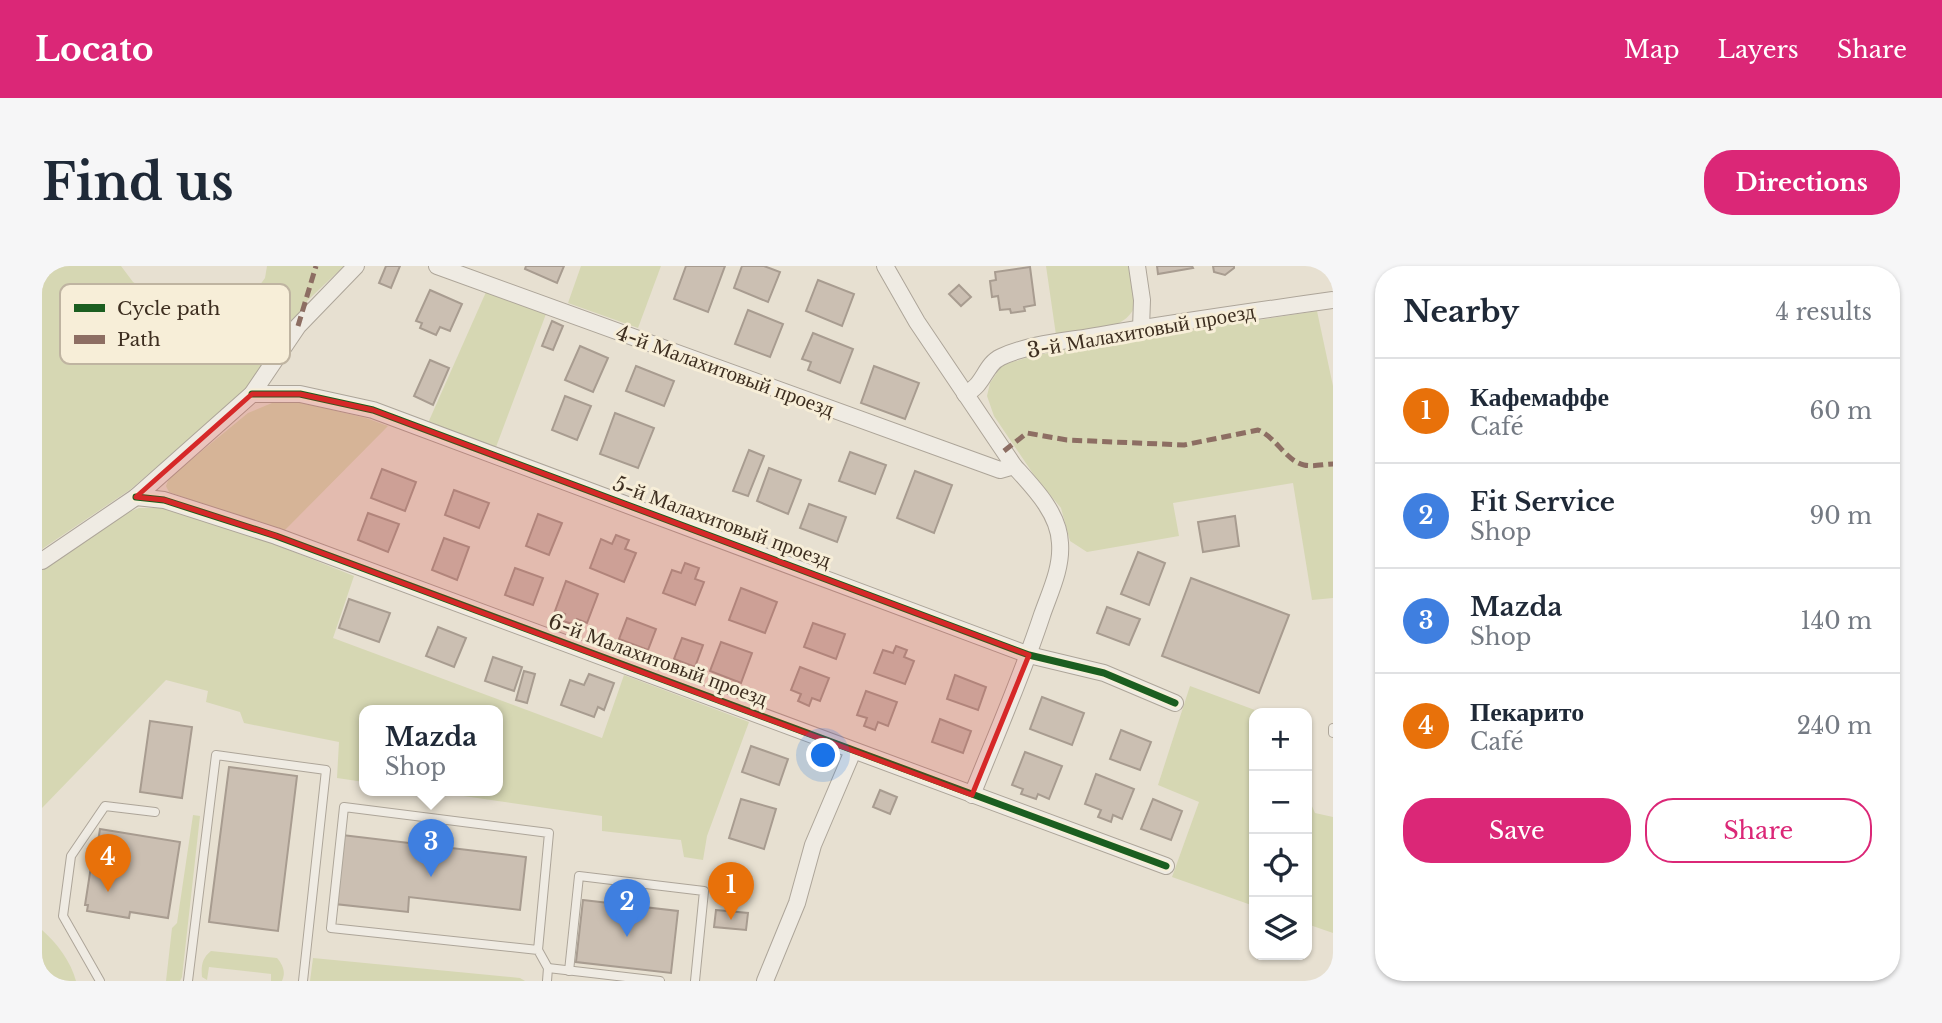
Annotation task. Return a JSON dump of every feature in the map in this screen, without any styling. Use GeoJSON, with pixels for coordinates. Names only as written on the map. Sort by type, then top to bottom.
{"type":"FeatureCollection","features":[{"type":"Feature","properties":{"kind":"street"},"geometry":{"type":"LineString","coordinates":[[290,338],[298,326],[356,266]]}},
{"type":"Feature","properties":{"kind":"street","name":"4-й Малахитовый проезд"},"geometry":{"type":"LineString","coordinates":[[438,266],[1000,470],[1014,466]]}},
{"type":"Feature","properties":{"kind":"street"},"geometry":{"type":"LineString","coordinates":[[885,266],[917,322],[965,394],[1014,466],[1051,513],[1060,541],[1059,566],[1029,655],[972,795]]}},
{"type":"Feature","properties":{"kind":"street"},"geometry":{"type":"LineString","coordinates":[[1137,266],[1142,300],[1142,328]]}},
{"type":"Feature","properties":{"kind":"street","name":"3-й Малахитовый проезд"},"geometry":{"type":"LineString","coordinates":[[965,394],[977,388],[986,372],[999,358],[1037,346],[1333,300]]}},
{"type":"Feature","properties":{"kind":"street"},"geometry":{"type":"LineString","coordinates":[[42,561],[136,497],[252,394],[272,364]]}},
{"type":"Feature","properties":{"kind":"street","name":"5-й Малахитовый проезд"},"geometry":{"type":"LineString","coordinates":[[252,394],[300,394],[373,410],[1029,655],[1104,673],[1175,702]]}},
{"type":"Feature","properties":{"kind":"street","name":"6-й Малахитовый проезд"},"geometry":{"type":"LineString","coordinates":[[136,497],[164,500],[276,536],[1166,866]]}},
{"type":"Feature","properties":{"kind":"street"},"geometry":{"type":"LineString","coordinates":[[765,981],[797,903],[813,845],[853,751]]}},
{"type":"Feature","properties":{"kind":"lane"},"geometry":{"type":"LineString","coordinates":[[188,981],[216,755],[326,770],[303,981]]}},
{"type":"Feature","properties":{"kind":"lane"},"geometry":{"type":"LineString","coordinates":[[100,981],[63,916],[71,856],[105,806],[155,812]]}},
{"type":"Feature","properties":{"kind":"lane"},"geometry":{"type":"LineString","coordinates":[[538,950],[331,928],[344,807],[549,833],[538,950],[548,968],[547,981]]}},
{"type":"Feature","properties":{"kind":"lane"},"geometry":{"type":"LineString","coordinates":[[569,971],[579,876],[704,891],[695,981]]}},
{"type":"Feature","properties":{"kind":"lane"},"geometry":{"type":"LineString","coordinates":[[548,968],[660,981]]}},
{"type":"Feature","properties":{"kind":"highlighted area"},"geometry":{"type":"Polygon","coordinates":[[[252,394],[300,394],[373,410],[1029,655],[972,795],[276,536],[164,500],[136,497],[252,394]]]}},
{"type":"Feature","properties":{"kind":"green space"},"geometry":{"type":"Polygon","coordinates":[[[42,266],[121,266],[136,284],[60,284],[60,364],[263,364],[246,389],[131,489],[42,549],[42,266]]]}},
{"type":"Feature","properties":{"kind":"green space"},"geometry":{"type":"Polygon","coordinates":[[[267,266],[344,266],[308,300],[290,326],[290,284],[261,284],[265,278],[267,266]]]}},
{"type":"Feature","properties":{"kind":"green space"},"geometry":{"type":"Polygon","coordinates":[[[581,266],[661,266],[638,328],[568,303],[581,266]]]}},
{"type":"Feature","properties":{"kind":"green space"},"geometry":{"type":"Polygon","coordinates":[[[1046,266],[1131,266],[1136,295],[1133,310],[1126,318],[1105,328],[1056,335],[1046,266]]]}},
{"type":"Feature","properties":{"kind":"green space"},"geometry":{"type":"Polygon","coordinates":[[[486,292],[546,314],[496,447],[428,423],[486,292]]]}},
{"type":"Feature","properties":{"kind":"green space"},"geometry":{"type":"Polygon","coordinates":[[[1317,311],[1333,386],[1333,598],[1312,600],[1293,483],[1173,503],[1179,536],[1087,552],[1070,541],[1061,508],[1036,478],[994,416],[987,396],[990,383],[1002,365],[1036,355],[1317,311]]]}},
{"type":"Feature","properties":{"kind":"green space"},"geometry":{"type":"Polygon","coordinates":[[[298,402],[388,426],[283,532],[169,492],[166,486],[169,478],[248,413],[272,403],[298,402]]]}},
{"type":"Feature","properties":{"kind":"green space"},"geometry":{"type":"Polygon","coordinates":[[[139,508],[163,508],[269,542],[354,576],[333,638],[602,738],[624,675],[749,722],[707,836],[703,860],[684,857],[681,840],[602,831],[602,816],[464,796],[503,796],[503,705],[359,705],[359,781],[337,778],[339,742],[244,723],[240,712],[206,702],[208,691],[166,680],[42,808],[42,570],[114,518],[139,508]]]}},
{"type":"Feature","properties":{"kind":"green space"},"geometry":{"type":"Polygon","coordinates":[[[1190,686],[1249,708],[1249,904],[1172,877],[1199,802],[1158,785],[1190,686]]]}},
{"type":"Feature","properties":{"kind":"green space"},"geometry":{"type":"Polygon","coordinates":[[[1312,806],[1315,813],[1333,817],[1333,933],[1312,926],[1312,806]]]}},
{"type":"Feature","properties":{"kind":"green space"},"geometry":{"type":"Polygon","coordinates":[[[193,815],[200,816],[182,977],[180,981],[166,981],[172,928],[177,923],[193,815]]]}},
{"type":"Feature","properties":{"kind":"green space"},"geometry":{"type":"Polygon","coordinates":[[[42,930],[63,953],[76,981],[42,981],[42,930]]]}},
{"type":"Feature","properties":{"kind":"green space"},"geometry":{"type":"Polygon","coordinates":[[[211,951],[277,958],[283,969],[282,981],[271,981],[271,974],[209,967],[207,980],[202,977],[202,966],[211,951]]]}},
{"type":"Feature","properties":{"kind":"green space"},"geometry":{"type":"Polygon","coordinates":[[[313,958],[520,978],[525,981],[310,981],[313,958]]]}},
{"type":"Feature","properties":{"kind":"building"},"geometry":{"type":"Polygon","coordinates":[[[386,266],[400,266],[391,288],[379,283],[386,266]]]}},
{"type":"Feature","properties":{"kind":"building"},"geometry":{"type":"Polygon","coordinates":[[[526,266],[564,266],[557,283],[525,269],[526,266]]]}},
{"type":"Feature","properties":{"kind":"building"},"geometry":{"type":"Polygon","coordinates":[[[686,266],[725,266],[708,312],[674,299],[686,266]]]}},
{"type":"Feature","properties":{"kind":"building"},"geometry":{"type":"Polygon","coordinates":[[[742,266],[764,266],[780,272],[768,302],[734,288],[742,266]]]}},
{"type":"Feature","properties":{"kind":"building"},"geometry":{"type":"Polygon","coordinates":[[[1157,266],[1192,266],[1193,268],[1158,274],[1157,266]]]}},
{"type":"Feature","properties":{"kind":"building"},"geometry":{"type":"Polygon","coordinates":[[[1213,266],[1234,268],[1225,275],[1214,272],[1213,266]]]}},
{"type":"Feature","properties":{"kind":"building"},"geometry":{"type":"Polygon","coordinates":[[[1030,267],[1035,305],[1024,307],[1025,311],[1011,313],[1010,309],[1000,310],[998,296],[992,297],[990,281],[996,280],[995,272],[1030,267]]]}},
{"type":"Feature","properties":{"kind":"building"},"geometry":{"type":"Polygon","coordinates":[[[818,280],[854,294],[842,326],[806,311],[818,280]]]}},
{"type":"Feature","properties":{"kind":"building"},"geometry":{"type":"Polygon","coordinates":[[[959,285],[971,297],[961,306],[949,294],[959,285]]]}},
{"type":"Feature","properties":{"kind":"building"},"geometry":{"type":"Polygon","coordinates":[[[430,290],[462,304],[450,331],[440,327],[436,335],[420,328],[422,323],[416,321],[430,290]]]}},
{"type":"Feature","properties":{"kind":"building"},"geometry":{"type":"Polygon","coordinates":[[[748,310],[783,324],[770,357],[735,344],[748,310]]]}},
{"type":"Feature","properties":{"kind":"building"},"geometry":{"type":"Polygon","coordinates":[[[552,321],[563,326],[553,350],[542,346],[552,321]]]}},
{"type":"Feature","properties":{"kind":"building"},"geometry":{"type":"Polygon","coordinates":[[[813,333],[853,349],[840,383],[808,370],[811,362],[802,359],[813,333]]]}},
{"type":"Feature","properties":{"kind":"building"},"geometry":{"type":"Polygon","coordinates":[[[580,346],[608,358],[593,392],[565,380],[580,346]]]}},
{"type":"Feature","properties":{"kind":"building"},"geometry":{"type":"Polygon","coordinates":[[[430,360],[449,368],[433,405],[414,396],[430,360]]]}},
{"type":"Feature","properties":{"kind":"building"},"geometry":{"type":"Polygon","coordinates":[[[636,366],[674,381],[664,406],[626,391],[636,366]]]}},
{"type":"Feature","properties":{"kind":"building"},"geometry":{"type":"Polygon","coordinates":[[[874,366],[919,383],[905,419],[861,403],[874,366]]]}},
{"type":"Feature","properties":{"kind":"building"},"geometry":{"type":"Polygon","coordinates":[[[565,396],[591,406],[577,440],[552,430],[565,396]]]}},
{"type":"Feature","properties":{"kind":"building"},"geometry":{"type":"Polygon","coordinates":[[[615,413],[654,428],[638,468],[600,454],[615,413]]]}},
{"type":"Feature","properties":{"kind":"building"},"geometry":{"type":"Polygon","coordinates":[[[749,450],[764,456],[748,496],[733,491],[749,450]]]}},
{"type":"Feature","properties":{"kind":"building"},"geometry":{"type":"Polygon","coordinates":[[[850,452],[886,465],[875,494],[839,481],[850,452]]]}},
{"type":"Feature","properties":{"kind":"building"},"geometry":{"type":"Polygon","coordinates":[[[769,468],[801,480],[788,514],[757,501],[769,468]]]}},
{"type":"Feature","properties":{"kind":"building"},"geometry":{"type":"Polygon","coordinates":[[[382,469],[416,482],[405,511],[371,498],[382,469]]]}},
{"type":"Feature","properties":{"kind":"building"},"geometry":{"type":"Polygon","coordinates":[[[915,471],[952,485],[934,533],[897,518],[915,471]]]}},
{"type":"Feature","properties":{"kind":"building"},"geometry":{"type":"Polygon","coordinates":[[[454,490],[489,503],[479,528],[445,515],[454,490]]]}},
{"type":"Feature","properties":{"kind":"building"},"geometry":{"type":"Polygon","coordinates":[[[809,504],[846,517],[837,542],[800,528],[809,504]]]}},
{"type":"Feature","properties":{"kind":"building"},"geometry":{"type":"Polygon","coordinates":[[[368,513],[399,524],[388,552],[358,540],[368,513]]]}},
{"type":"Feature","properties":{"kind":"building"},"geometry":{"type":"Polygon","coordinates":[[[538,514],[562,523],[549,555],[526,546],[538,514]]]}},
{"type":"Feature","properties":{"kind":"building"},"geometry":{"type":"Polygon","coordinates":[[[1235,516],[1239,546],[1203,552],[1198,522],[1235,516]]]}},
{"type":"Feature","properties":{"kind":"building"},"geometry":{"type":"Polygon","coordinates":[[[616,535],[629,540],[625,549],[636,553],[624,582],[590,568],[601,539],[612,544],[616,535]]]}},
{"type":"Feature","properties":{"kind":"building"},"geometry":{"type":"Polygon","coordinates":[[[444,538],[469,547],[457,580],[432,570],[444,538]]]}},
{"type":"Feature","properties":{"kind":"building"},"geometry":{"type":"Polygon","coordinates":[[[1138,552],[1165,563],[1149,605],[1121,594],[1138,552]]]}},
{"type":"Feature","properties":{"kind":"building"},"geometry":{"type":"Polygon","coordinates":[[[685,563],[699,568],[695,579],[704,582],[695,605],[663,593],[672,570],[681,573],[685,563]]]}},
{"type":"Feature","properties":{"kind":"building"},"geometry":{"type":"Polygon","coordinates":[[[515,568],[543,578],[533,605],[505,595],[515,568]]]}},
{"type":"Feature","properties":{"kind":"building"},"geometry":{"type":"Polygon","coordinates":[[[1191,578],[1289,615],[1259,693],[1162,656],[1191,578]]]}},
{"type":"Feature","properties":{"kind":"building"},"geometry":{"type":"Polygon","coordinates":[[[566,581],[598,594],[587,623],[577,619],[575,625],[563,621],[565,614],[555,611],[566,581]]]}},
{"type":"Feature","properties":{"kind":"building"},"geometry":{"type":"Polygon","coordinates":[[[741,588],[777,602],[765,633],[729,620],[741,588]]]}},
{"type":"Feature","properties":{"kind":"building"},"geometry":{"type":"Polygon","coordinates":[[[349,599],[390,613],[379,642],[339,628],[349,599]]]}},
{"type":"Feature","properties":{"kind":"building"},"geometry":{"type":"Polygon","coordinates":[[[1107,607],[1140,619],[1129,645],[1097,633],[1107,607]]]}},
{"type":"Feature","properties":{"kind":"building"},"geometry":{"type":"Polygon","coordinates":[[[627,618],[656,629],[648,650],[619,639],[627,618]]]}},
{"type":"Feature","properties":{"kind":"building"},"geometry":{"type":"Polygon","coordinates":[[[813,623],[845,634],[836,659],[804,647],[813,623]]]}},
{"type":"Feature","properties":{"kind":"building"},"geometry":{"type":"Polygon","coordinates":[[[438,627],[466,638],[454,667],[426,656],[438,627]]]}},
{"type":"Feature","properties":{"kind":"building"},"geometry":{"type":"Polygon","coordinates":[[[682,638],[703,645],[695,667],[674,659],[682,638]]]}},
{"type":"Feature","properties":{"kind":"building"},"geometry":{"type":"Polygon","coordinates":[[[721,642],[752,653],[741,683],[710,671],[721,642]]]}},
{"type":"Feature","properties":{"kind":"building"},"geometry":{"type":"Polygon","coordinates":[[[896,646],[907,650],[904,657],[914,661],[905,684],[874,673],[883,650],[893,653],[896,646]]]}},
{"type":"Feature","properties":{"kind":"building"},"geometry":{"type":"Polygon","coordinates":[[[493,657],[522,667],[514,691],[485,681],[493,657]]]}},
{"type":"Feature","properties":{"kind":"building"},"geometry":{"type":"Polygon","coordinates":[[[800,667],[829,678],[820,701],[812,698],[809,706],[798,701],[801,694],[791,690],[800,667]]]}},
{"type":"Feature","properties":{"kind":"building"},"geometry":{"type":"Polygon","coordinates":[[[524,671],[535,674],[527,703],[516,700],[524,671]]]}},
{"type":"Feature","properties":{"kind":"building"},"geometry":{"type":"Polygon","coordinates":[[[589,674],[614,683],[604,710],[598,707],[594,717],[561,705],[570,680],[584,685],[589,674]]]}},
{"type":"Feature","properties":{"kind":"building"},"geometry":{"type":"Polygon","coordinates":[[[955,675],[986,687],[978,710],[947,699],[955,675]]]}},
{"type":"Feature","properties":{"kind":"building"},"geometry":{"type":"Polygon","coordinates":[[[866,691],[897,702],[888,726],[878,722],[875,730],[864,726],[867,718],[857,715],[866,691]]]}},
{"type":"Feature","properties":{"kind":"building"},"geometry":{"type":"Polygon","coordinates":[[[1042,697],[1084,713],[1072,745],[1030,729],[1042,697]]]}},
{"type":"Feature","properties":{"kind":"building"},"geometry":{"type":"Polygon","coordinates":[[[940,719],[971,731],[963,753],[932,742],[940,719]]]}},
{"type":"Feature","properties":{"kind":"building"},"geometry":{"type":"Polygon","coordinates":[[[150,721],[192,727],[182,798],[140,792],[150,721]]]}},
{"type":"Feature","properties":{"kind":"building"},"geometry":{"type":"Polygon","coordinates":[[[1121,730],[1151,742],[1140,770],[1110,759],[1121,730]]]}},
{"type":"Feature","properties":{"kind":"building"},"geometry":{"type":"Polygon","coordinates":[[[751,746],[788,759],[779,785],[742,772],[751,746]]]}},
{"type":"Feature","properties":{"kind":"building"},"geometry":{"type":"Polygon","coordinates":[[[1025,752],[1062,766],[1049,799],[1038,794],[1036,799],[1021,794],[1023,789],[1012,785],[1025,752]]]}},
{"type":"Feature","properties":{"kind":"building"},"geometry":{"type":"Polygon","coordinates":[[[229,767],[297,776],[278,931],[209,922],[229,767]]]}},
{"type":"Feature","properties":{"kind":"building"},"geometry":{"type":"Polygon","coordinates":[[[1096,774],[1134,789],[1122,819],[1113,815],[1111,822],[1098,817],[1101,810],[1085,804],[1096,774]]]}},
{"type":"Feature","properties":{"kind":"building"},"geometry":{"type":"Polygon","coordinates":[[[880,790],[897,797],[890,814],[873,807],[880,790]]]}},
{"type":"Feature","properties":{"kind":"building"},"geometry":{"type":"Polygon","coordinates":[[[741,799],[776,809],[764,849],[729,838],[741,799]]]}},
{"type":"Feature","properties":{"kind":"building"},"geometry":{"type":"Polygon","coordinates":[[[1153,799],[1182,811],[1171,840],[1141,829],[1153,799]]]}},
{"type":"Feature","properties":{"kind":"building"},"geometry":{"type":"Polygon","coordinates":[[[100,829],[180,842],[168,918],[130,912],[129,918],[87,911],[88,905],[85,905],[92,860],[95,860],[100,829]]]}},
{"type":"Feature","properties":{"kind":"building"},"geometry":{"type":"Polygon","coordinates":[[[342,835],[526,857],[520,910],[409,897],[408,912],[335,904],[342,835]]]}},
{"type":"Feature","properties":{"kind":"building"},"geometry":{"type":"Polygon","coordinates":[[[583,900],[678,911],[671,973],[576,962],[583,900]]]}},
{"type":"Feature","properties":{"kind":"building"},"geometry":{"type":"Polygon","coordinates":[[[716,910],[748,913],[746,930],[714,927],[716,910]]]}},
{"type":"Feature","properties":{"kind":"marked path"},"geometry":{"type":"LineString","coordinates":[[298,326],[316,266]]}},
{"type":"Feature","properties":{"kind":"marked path"},"geometry":{"type":"LineString","coordinates":[[1004,451],[1027,433],[1067,440],[1184,445],[1258,430],[1298,463],[1311,466],[1333,464]]}},
{"type":"Feature","properties":{"kind":"cycle path"},"geometry":{"type":"LineString","coordinates":[[252,394],[300,394],[373,410],[1029,655],[1104,673],[1175,703]]}},
{"type":"Feature","properties":{"kind":"cycle path"},"geometry":{"type":"LineString","coordinates":[[136,497],[164,500],[276,536],[1166,866]]}},
{"type":"Feature","properties":{"kind":"place","name":"Mazda"},"geometry":{"type":"Point","coordinates":[431,877]}},
{"type":"Feature","properties":{"kind":"place","name":"Пекарито"},"geometry":{"type":"Point","coordinates":[108,892]}},
{"type":"Feature","properties":{"kind":"place","name":"Кафемаффе"},"geometry":{"type":"Point","coordinates":[731,920]}},
{"type":"Feature","properties":{"kind":"place","name":"Fit Service"},"geometry":{"type":"Point","coordinates":[627,937]}}]}
